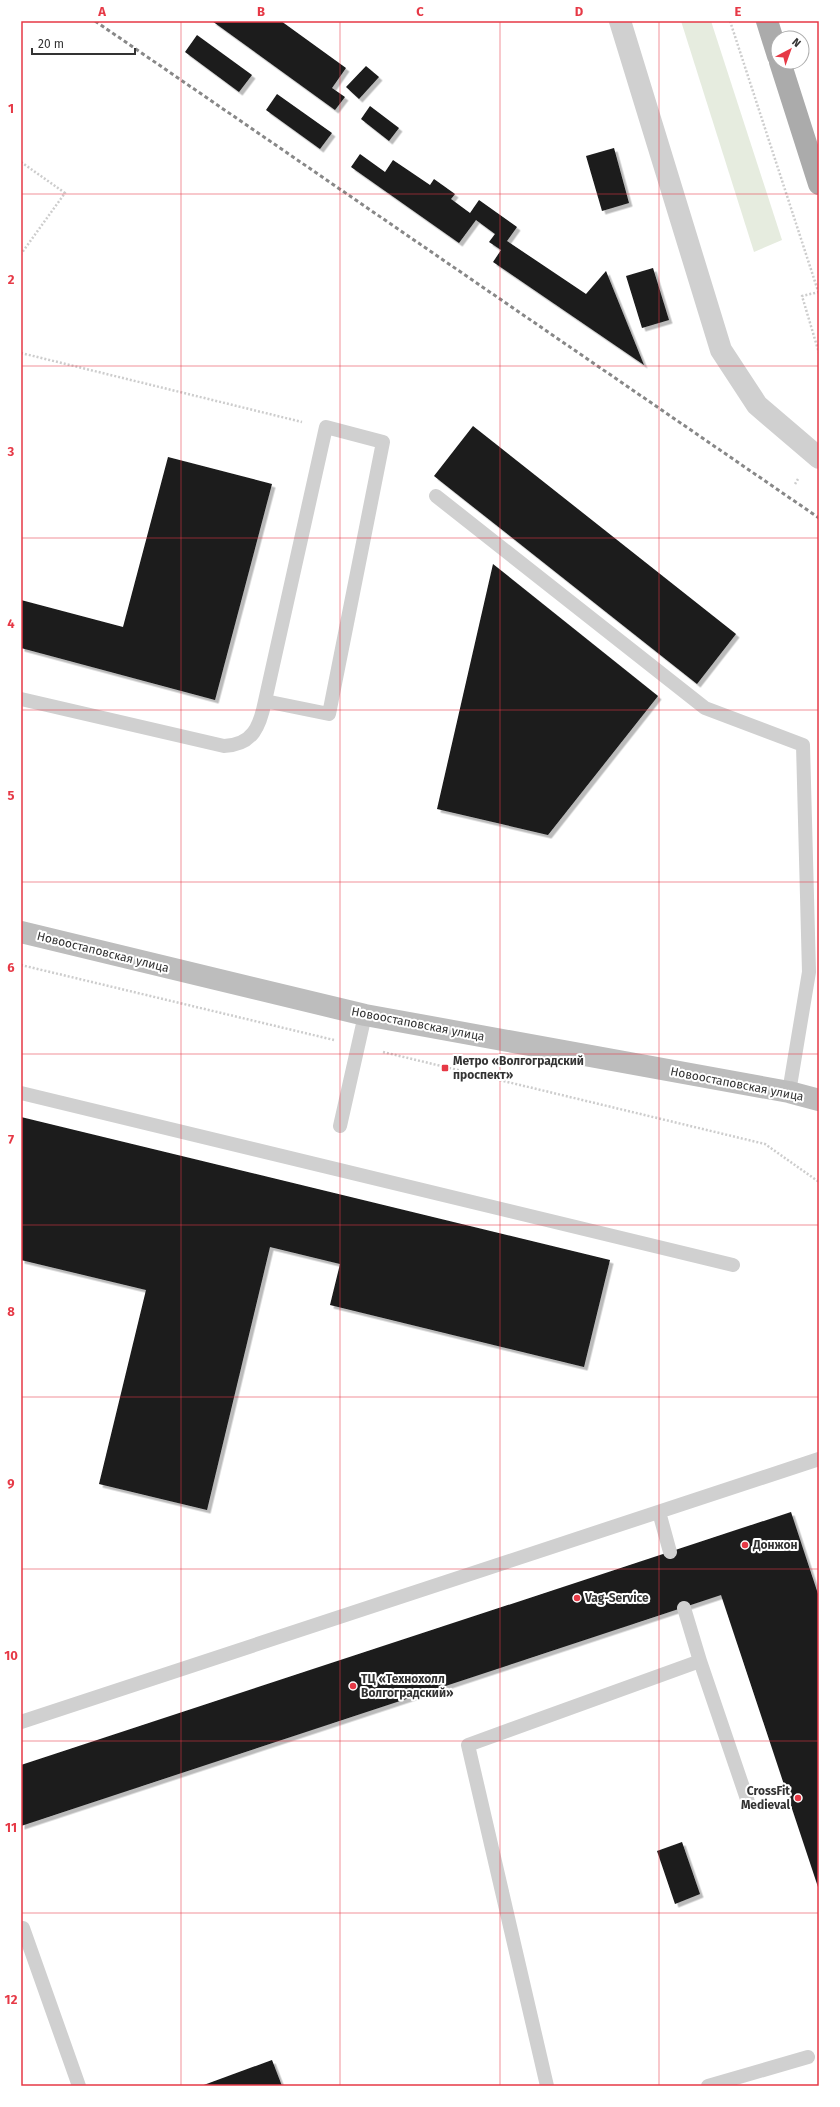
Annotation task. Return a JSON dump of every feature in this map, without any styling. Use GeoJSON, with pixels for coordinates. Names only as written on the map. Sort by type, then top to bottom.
{"type":"FeatureCollection","features":[{"type":"Feature","properties":{"kind":"main road"},"geometry":{"type":"LineString","coordinates":[[767,21],[770,31]]}},
{"type":"Feature","properties":{"kind":"main road"},"geometry":{"type":"LineString","coordinates":[[783,70],[819,184]]}},
{"type":"Feature","properties":{"kind":"main road","name":"Новоостаповская улица"},"geometry":{"type":"LineString","coordinates":[[21,932],[365,1015],[789,1092],[819,1100]]}},
{"type":"Feature","properties":{"kind":"street"},"geometry":{"type":"LineString","coordinates":[[620,21],[721,350],[757,405],[819,458]]}},
{"type":"Feature","properties":{"kind":"lane"},"geometry":{"type":"LineString","coordinates":[[21,699],[224,746],[236,745],[254,732],[261,720],[265,701],[326,427],[383,442],[329,714],[265,701]]}},
{"type":"Feature","properties":{"kind":"lane"},"geometry":{"type":"LineString","coordinates":[[436,496],[705,708],[803,745],[809,972],[789,1092]]}},
{"type":"Feature","properties":{"kind":"lane"},"geometry":{"type":"LineString","coordinates":[[340,1126],[365,1015]]}},
{"type":"Feature","properties":{"kind":"lane"},"geometry":{"type":"LineString","coordinates":[[21,1093],[733,1265]]}},
{"type":"Feature","properties":{"kind":"lane"},"geometry":{"type":"LineString","coordinates":[[21,1722],[819,1459]]}},
{"type":"Feature","properties":{"kind":"lane"},"geometry":{"type":"LineString","coordinates":[[659,1512],[670,1552]]}},
{"type":"Feature","properties":{"kind":"lane"},"geometry":{"type":"LineString","coordinates":[[684,1608],[700,1661],[748,1802]]}},
{"type":"Feature","properties":{"kind":"lane"},"geometry":{"type":"LineString","coordinates":[[547,2086],[468,1745],[700,1661]]}},
{"type":"Feature","properties":{"kind":"lane"},"geometry":{"type":"LineString","coordinates":[[23,1928],[79,2086]]}},
{"type":"Feature","properties":{"kind":"lane"},"geometry":{"type":"LineString","coordinates":[[708,2086],[808,2057]]}},
{"type":"Feature","properties":{"kind":"path"},"geometry":{"type":"LineString","coordinates":[[730,21],[819,293],[802,296],[819,353]]}},
{"type":"Feature","properties":{"kind":"path"},"geometry":{"type":"LineString","coordinates":[[21,162],[65,193],[21,254]]}},
{"type":"Feature","properties":{"kind":"path"},"geometry":{"type":"LineString","coordinates":[[21,353],[326,427]]}},
{"type":"Feature","properties":{"kind":"path"},"geometry":{"type":"LineString","coordinates":[[21,965],[765,1144],[819,1182]]}},
{"type":"Feature","properties":{"kind":"shaded area"},"geometry":{"type":"Polygon","coordinates":[[[681,21],[711,21],[782,240],[754,252],[681,21]]]}},
{"type":"Feature","properties":{"kind":"building"},"geometry":{"type":"Polygon","coordinates":[[[212,21],[281,21],[346,68],[332,88],[345,97],[335,110],[212,21]]]}},
{"type":"Feature","properties":{"kind":"building"},"geometry":{"type":"Polygon","coordinates":[[[197,35],[252,75],[239,92],[185,52],[197,35]]]}},
{"type":"Feature","properties":{"kind":"building"},"geometry":{"type":"Polygon","coordinates":[[[366,66],[379,77],[359,99],[346,87],[366,66]]]}},
{"type":"Feature","properties":{"kind":"building"},"geometry":{"type":"Polygon","coordinates":[[[277,94],[332,133],[320,149],[266,110],[277,94]]]}},
{"type":"Feature","properties":{"kind":"building"},"geometry":{"type":"Polygon","coordinates":[[[370,106],[399,128],[389,141],[361,119],[370,106]]]}},
{"type":"Feature","properties":{"kind":"building"},"geometry":{"type":"Polygon","coordinates":[[[614,148],[629,203],[602,211],[586,156],[614,148]]]}},
{"type":"Feature","properties":{"kind":"building"},"geometry":{"type":"Polygon","coordinates":[[[360,154],[385,172],[393,160],[430,185],[434,179],[455,194],[451,199],[470,213],[479,200],[517,227],[507,241],[586,294],[606,271],[644,365],[493,262],[501,250],[489,242],[495,234],[476,220],[459,243],[351,167],[360,154]]]}},
{"type":"Feature","properties":{"kind":"building"},"geometry":{"type":"Polygon","coordinates":[[[653,268],[669,320],[642,328],[626,276],[653,268]]]}},
{"type":"Feature","properties":{"kind":"building"},"geometry":{"type":"Polygon","coordinates":[[[473,426],[736,634],[697,684],[434,476],[473,426]]]}},
{"type":"Feature","properties":{"kind":"building"},"geometry":{"type":"Polygon","coordinates":[[[168,457],[272,484],[215,700],[21,648],[21,600],[123,627],[168,457]]]}},
{"type":"Feature","properties":{"kind":"building"},"geometry":{"type":"Polygon","coordinates":[[[493,564],[658,696],[548,835],[437,809],[493,564]]]}},
{"type":"Feature","properties":{"kind":"building"},"geometry":{"type":"Polygon","coordinates":[[[21,1117],[610,1260],[584,1367],[330,1305],[340,1264],[270,1247],[207,1510],[99,1484],[146,1290],[21,1260],[21,1117]]]}},
{"type":"Feature","properties":{"kind":"building","name":"ТЦ «Технохолл Волгоградский»"},"geometry":{"type":"Polygon","coordinates":[[[791,1512],[819,1597],[819,1890],[721,1595],[21,1826],[21,1765],[791,1512]]]}},
{"type":"Feature","properties":{"kind":"building"},"geometry":{"type":"Polygon","coordinates":[[[682,1842],[700,1894],[675,1904],[657,1851],[682,1842]]]}},
{"type":"Feature","properties":{"kind":"building"},"geometry":{"type":"Polygon","coordinates":[[[272,2060],[282,2086],[201,2086],[272,2060]]]}},
{"type":"Feature","properties":{"kind":"railway"},"geometry":{"type":"LineString","coordinates":[[95,21],[819,518]]}},
{"type":"Feature","properties":{"kind":"place","name":"Метро «Волгоградский проспект»"},"geometry":{"type":"Point","coordinates":[445,1068]}},
{"type":"Feature","properties":{"kind":"place","name":"Донжон"},"geometry":{"type":"Point","coordinates":[745,1545]}},
{"type":"Feature","properties":{"kind":"place","name":"Vag-Service"},"geometry":{"type":"Point","coordinates":[577,1598]}},
{"type":"Feature","properties":{"kind":"place","name":"ТЦ «Технохолл Волгоградский»"},"geometry":{"type":"Point","coordinates":[353,1686]}},
{"type":"Feature","properties":{"kind":"place","name":"CrossFit Medieval"},"geometry":{"type":"Point","coordinates":[798,1798]}}]}
